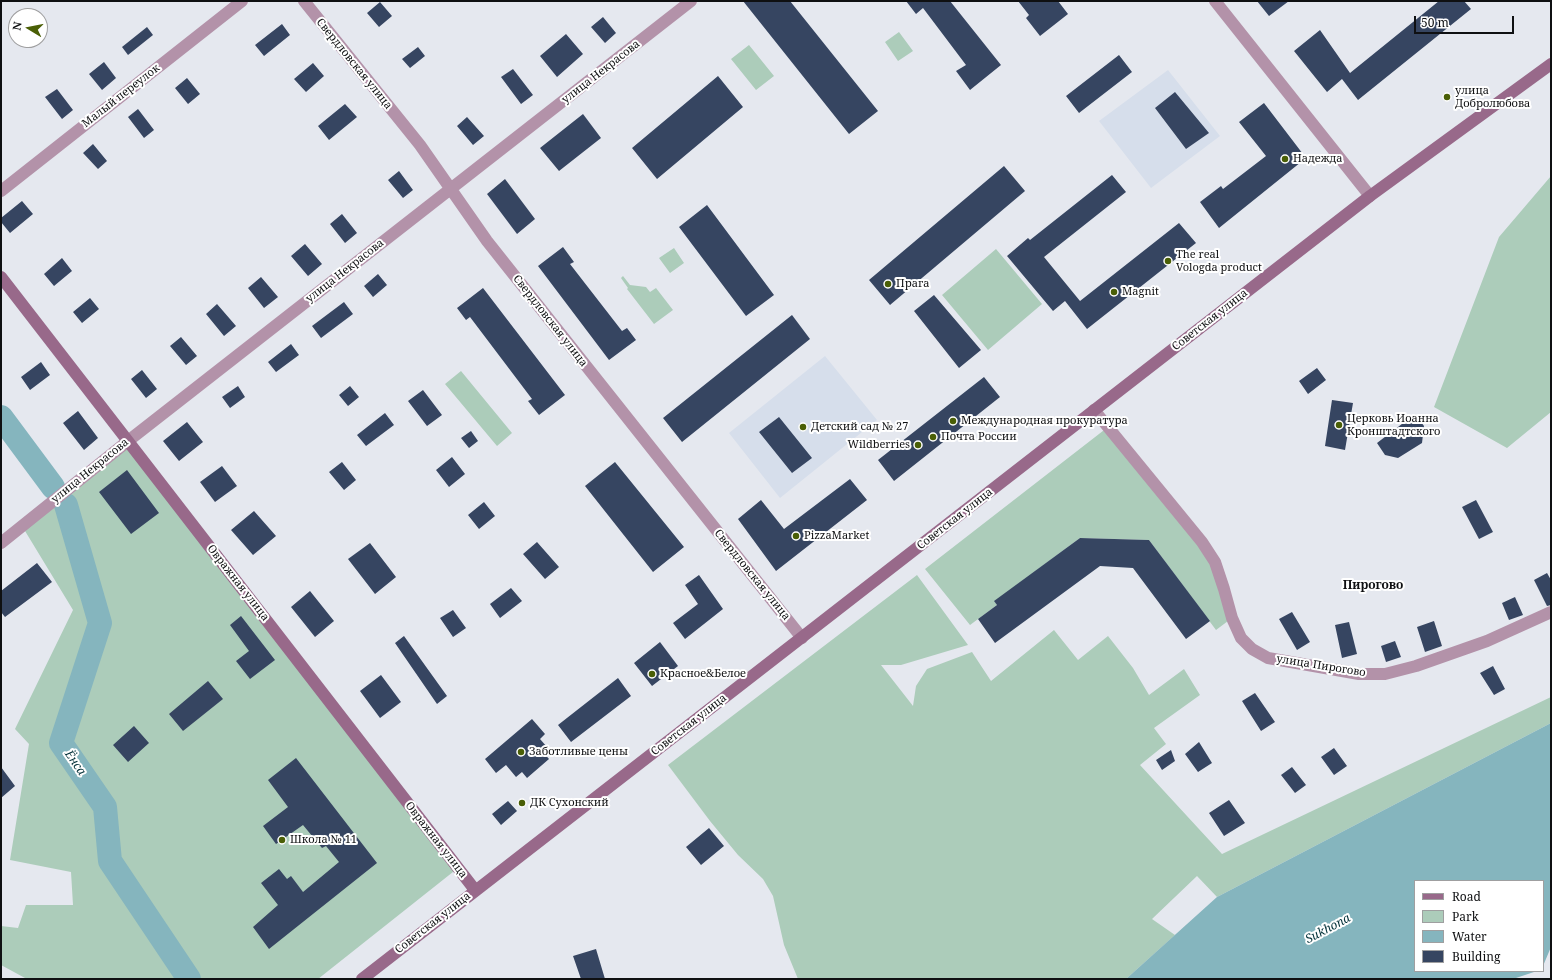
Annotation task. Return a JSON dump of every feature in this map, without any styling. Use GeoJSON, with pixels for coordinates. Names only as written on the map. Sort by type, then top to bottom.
{"type":"FeatureCollection","features":[{"type":"Feature","properties":{"kind":"main road","name":"Советская улица"},"geometry":{"type":"LineString","coordinates":[[362,979],[1370,196],[1551,64]]}},
{"type":"Feature","properties":{"kind":"main road","name":"Овражная улица"},"geometry":{"type":"LineString","coordinates":[[1,277],[475,890]]}},
{"type":"Feature","properties":{"kind":"street","name":"Малый переулок"},"geometry":{"type":"LineString","coordinates":[[1,191],[242,1]]}},
{"type":"Feature","properties":{"kind":"street","name":"Свердловская улица"},"geometry":{"type":"LineString","coordinates":[[304,1],[420,145],[487,241],[802,638]]}},
{"type":"Feature","properties":{"kind":"street","name":"улица Некрасова"},"geometry":{"type":"LineString","coordinates":[[1,543],[128,441],[691,1]]}},
{"type":"Feature","properties":{"kind":"street"},"geometry":{"type":"LineString","coordinates":[[1215,1],[1370,196]]}},
{"type":"Feature","properties":{"kind":"street","name":"улица Пирогово"},"geometry":{"type":"LineString","coordinates":[[1094,410],[1202,542],[1215,562],[1232,618],[1241,638],[1252,649],[1268,658],[1359,674],[1385,674],[1416,666],[1487,641],[1551,612]]}},
{"type":"Feature","properties":{"kind":"shaded area"},"geometry":{"type":"Polygon","coordinates":[[[1168,70],[1220,136],[1151,188],[1099,121],[1168,70]]]}},
{"type":"Feature","properties":{"kind":"shaded area","name":"Детский сад № 27"},"geometry":{"type":"Polygon","coordinates":[[[825,356],[877,420],[780,498],[729,433],[825,356]]]}},
{"type":"Feature","properties":{"kind":"green space"},"geometry":{"type":"Polygon","coordinates":[[[899,32],[913,51],[898,61],[885,42],[899,32]]]}},
{"type":"Feature","properties":{"kind":"green space"},"geometry":{"type":"Polygon","coordinates":[[[749,45],[774,76],[756,90],[731,59],[749,45]]]}},
{"type":"Feature","properties":{"kind":"green space"},"geometry":{"type":"Polygon","coordinates":[[[1551,176],[1551,412],[1507,448],[1434,407],[1499,237],[1551,176]]]}},
{"type":"Feature","properties":{"kind":"green space"},"geometry":{"type":"Polygon","coordinates":[[[674,248],[684,263],[670,273],[659,258],[674,248]]]}},
{"type":"Feature","properties":{"kind":"green space"},"geometry":{"type":"Polygon","coordinates":[[[996,249],[1042,304],[988,350],[942,295],[996,249]]]}},
{"type":"Feature","properties":{"kind":"green space"},"geometry":{"type":"Polygon","coordinates":[[[623,276],[630,285],[646,287],[650,292],[656,288],[673,310],[654,324],[627,289],[628,288],[621,278],[623,276]]]}},
{"type":"Feature","properties":{"kind":"green space"},"geometry":{"type":"Polygon","coordinates":[[[461,371],[512,433],[497,446],[445,384],[461,371]]]}},
{"type":"Feature","properties":{"kind":"green space"},"geometry":{"type":"Polygon","coordinates":[[[1108,427],[1202,542],[1232,618],[1216,630],[1149,540],[1080,538],[995,601],[997,605],[970,625],[925,569],[1108,427]]]}},
{"type":"Feature","properties":{"kind":"green space"},"geometry":{"type":"Polygon","coordinates":[[[128,441],[458,868],[318,979],[31,979],[25,978],[1,965],[1,926],[18,928],[26,905],[73,905],[71,872],[10,860],[29,744],[15,729],[73,610],[22,526],[128,441]]]}},
{"type":"Feature","properties":{"kind":"green space"},"geometry":{"type":"Polygon","coordinates":[[[917,575],[968,645],[901,665],[881,665],[913,706],[916,686],[927,669],[972,652],[991,681],[1054,630],[1078,660],[1108,636],[1133,668],[1149,695],[1184,669],[1200,695],[1154,728],[1166,744],[1140,765],[1222,854],[1551,697],[1551,723],[1217,897],[1197,876],[1152,919],[1175,935],[1126,979],[798,979],[784,945],[773,896],[763,879],[738,855],[710,821],[668,765],[917,575]]]}},
{"type":"Feature","properties":{"kind":"water","name":"Sukhona"},"geometry":{"type":"Polygon","coordinates":[[[1551,723],[1551,947],[1544,964],[1544,880],[1414,880],[1414,972],[1534,972],[1513,979],[1126,979],[1217,897],[1551,723]]]}},
{"type":"Feature","properties":{"kind":"building"},"geometry":{"type":"Polygon","coordinates":[[[743,1],[790,1],[878,111],[849,134],[743,1]]]}},
{"type":"Feature","properties":{"kind":"building"},"geometry":{"type":"Polygon","coordinates":[[[906,1],[950,1],[1001,65],[970,90],[956,71],[966,65],[923,8],[916,14],[906,1]]]}},
{"type":"Feature","properties":{"kind":"building"},"geometry":{"type":"Polygon","coordinates":[[[1018,1],[1058,1],[1068,14],[1040,36],[1026,18],[1029,15],[1018,1]]]}},
{"type":"Feature","properties":{"kind":"building"},"geometry":{"type":"Polygon","coordinates":[[[1257,1],[1289,1],[1269,16],[1257,1]]]}},
{"type":"Feature","properties":{"kind":"building"},"geometry":{"type":"Polygon","coordinates":[[[1439,1],[1464,1],[1471,9],[1358,100],[1342,79],[1327,92],[1294,51],[1320,30],[1350,73],[1439,1]]]}},
{"type":"Feature","properties":{"kind":"building"},"geometry":{"type":"Polygon","coordinates":[[[380,2],[392,16],[379,27],[367,13],[380,2]]]}},
{"type":"Feature","properties":{"kind":"building"},"geometry":{"type":"Polygon","coordinates":[[[603,17],[616,33],[605,43],[591,27],[603,17]]]}},
{"type":"Feature","properties":{"kind":"building"},"geometry":{"type":"Polygon","coordinates":[[[282,24],[290,35],[264,56],[255,45],[282,24]]]}},
{"type":"Feature","properties":{"kind":"building"},"geometry":{"type":"Polygon","coordinates":[[[147,27],[153,35],[128,55],[122,47],[147,27]]]}},
{"type":"Feature","properties":{"kind":"building"},"geometry":{"type":"Polygon","coordinates":[[[566,34],[583,54],[557,77],[540,56],[566,34]]]}},
{"type":"Feature","properties":{"kind":"building"},"geometry":{"type":"Polygon","coordinates":[[[418,47],[425,56],[410,68],[402,59],[418,47]]]}},
{"type":"Feature","properties":{"kind":"building"},"geometry":{"type":"Polygon","coordinates":[[[1119,55],[1132,72],[1079,113],[1066,96],[1119,55]]]}},
{"type":"Feature","properties":{"kind":"building"},"geometry":{"type":"Polygon","coordinates":[[[104,62],[116,78],[102,90],[89,74],[104,62]]]}},
{"type":"Feature","properties":{"kind":"building"},"geometry":{"type":"Polygon","coordinates":[[[313,63],[324,76],[306,92],[294,79],[313,63]]]}},
{"type":"Feature","properties":{"kind":"building"},"geometry":{"type":"Polygon","coordinates":[[[513,69],[533,95],[521,104],[501,77],[513,69]]]}},
{"type":"Feature","properties":{"kind":"building"},"geometry":{"type":"Polygon","coordinates":[[[718,76],[743,107],[657,179],[632,148],[718,76]]]}},
{"type":"Feature","properties":{"kind":"building"},"geometry":{"type":"Polygon","coordinates":[[[187,78],[200,94],[188,104],[175,88],[187,78]]]}},
{"type":"Feature","properties":{"kind":"building"},"geometry":{"type":"Polygon","coordinates":[[[57,89],[73,110],[62,119],[45,97],[57,89]]]}},
{"type":"Feature","properties":{"kind":"building"},"geometry":{"type":"Polygon","coordinates":[[[1175,92],[1209,133],[1186,149],[1155,108],[1175,92]]]}},
{"type":"Feature","properties":{"kind":"building"},"geometry":{"type":"Polygon","coordinates":[[[1264,103],[1306,158],[1219,228],[1200,202],[1221,186],[1223,189],[1266,156],[1239,122],[1264,103]]]}},
{"type":"Feature","properties":{"kind":"building"},"geometry":{"type":"Polygon","coordinates":[[[345,104],[357,117],[329,140],[318,126],[345,104]]]}},
{"type":"Feature","properties":{"kind":"building"},"geometry":{"type":"Polygon","coordinates":[[[138,109],[154,130],[144,138],[128,117],[138,109]]]}},
{"type":"Feature","properties":{"kind":"building"},"geometry":{"type":"Polygon","coordinates":[[[583,114],[601,138],[559,171],[540,148],[583,114]]]}},
{"type":"Feature","properties":{"kind":"building"},"geometry":{"type":"Polygon","coordinates":[[[467,117],[484,136],[473,145],[457,126],[467,117]]]}},
{"type":"Feature","properties":{"kind":"building"},"geometry":{"type":"Polygon","coordinates":[[[93,144],[107,161],[98,169],[83,153],[93,144]]]}},
{"type":"Feature","properties":{"kind":"building"},"geometry":{"type":"Polygon","coordinates":[[[1004,166],[1025,191],[890,305],[869,280],[1004,166]]]}},
{"type":"Feature","properties":{"kind":"building"},"geometry":{"type":"Polygon","coordinates":[[[399,171],[413,190],[403,198],[388,180],[399,171]]]}},
{"type":"Feature","properties":{"kind":"building"},"geometry":{"type":"Polygon","coordinates":[[[1112,175],[1126,192],[1044,257],[1080,301],[1179,223],[1196,243],[1087,329],[1065,301],[1053,311],[1007,256],[1028,238],[1030,240],[1112,175]]]}},
{"type":"Feature","properties":{"kind":"building"},"geometry":{"type":"Polygon","coordinates":[[[505,179],[535,219],[517,234],[487,194],[505,179]]]}},
{"type":"Feature","properties":{"kind":"building"},"geometry":{"type":"Polygon","coordinates":[[[22,201],[33,214],[10,233],[1,222],[1,218],[22,201]]]}},
{"type":"Feature","properties":{"kind":"building"},"geometry":{"type":"Polygon","coordinates":[[[707,205],[774,295],[746,316],[679,227],[707,205]]]}},
{"type":"Feature","properties":{"kind":"building"},"geometry":{"type":"Polygon","coordinates":[[[342,214],[357,233],[345,243],[330,224],[342,214]]]}},
{"type":"Feature","properties":{"kind":"building"},"geometry":{"type":"Polygon","coordinates":[[[305,244],[322,264],[308,276],[291,256],[305,244]]]}},
{"type":"Feature","properties":{"kind":"building"},"geometry":{"type":"Polygon","coordinates":[[[563,247],[574,262],[570,264],[622,331],[627,328],[636,340],[609,360],[538,266],[563,247]]]}},
{"type":"Feature","properties":{"kind":"building"},"geometry":{"type":"Polygon","coordinates":[[[62,258],[72,271],[54,286],[44,274],[62,258]]]}},
{"type":"Feature","properties":{"kind":"building"},"geometry":{"type":"Polygon","coordinates":[[[378,274],[387,285],[373,297],[364,286],[378,274]]]}},
{"type":"Feature","properties":{"kind":"building"},"geometry":{"type":"Polygon","coordinates":[[[261,277],[278,297],[264,308],[248,288],[261,277]]]}},
{"type":"Feature","properties":{"kind":"building"},"geometry":{"type":"Polygon","coordinates":[[[483,288],[565,395],[539,415],[528,401],[532,399],[470,317],[466,320],[457,308],[483,288]]]}},
{"type":"Feature","properties":{"kind":"building"},"geometry":{"type":"Polygon","coordinates":[[[934,295],[981,350],[959,368],[914,311],[934,295]]]}},
{"type":"Feature","properties":{"kind":"building"},"geometry":{"type":"Polygon","coordinates":[[[90,298],[99,309],[82,323],[73,312],[90,298]]]}},
{"type":"Feature","properties":{"kind":"building"},"geometry":{"type":"Polygon","coordinates":[[[344,302],[353,314],[321,338],[312,326],[344,302]]]}},
{"type":"Feature","properties":{"kind":"building"},"geometry":{"type":"Polygon","coordinates":[[[217,304],[236,326],[224,336],[206,314],[217,304]]]}},
{"type":"Feature","properties":{"kind":"building"},"geometry":{"type":"Polygon","coordinates":[[[792,315],[810,339],[682,442],[663,418],[792,315]]]}},
{"type":"Feature","properties":{"kind":"building"},"geometry":{"type":"Polygon","coordinates":[[[181,337],[197,356],[186,365],[170,346],[181,337]]]}},
{"type":"Feature","properties":{"kind":"building"},"geometry":{"type":"Polygon","coordinates":[[[291,344],[299,355],[276,372],[268,362],[291,344]]]}},
{"type":"Feature","properties":{"kind":"building"},"geometry":{"type":"Polygon","coordinates":[[[41,362],[50,375],[30,390],[21,377],[41,362]]]}},
{"type":"Feature","properties":{"kind":"building"},"geometry":{"type":"Polygon","coordinates":[[[1317,368],[1326,380],[1308,394],[1299,381],[1317,368]]]}},
{"type":"Feature","properties":{"kind":"building"},"geometry":{"type":"Polygon","coordinates":[[[142,370],[157,389],[146,398],[131,379],[142,370]]]}},
{"type":"Feature","properties":{"kind":"building"},"geometry":{"type":"Polygon","coordinates":[[[984,377],[1000,397],[894,481],[878,460],[984,377]]]}},
{"type":"Feature","properties":{"kind":"building"},"geometry":{"type":"Polygon","coordinates":[[[238,386],[245,397],[230,408],[222,397],[238,386]]]}},
{"type":"Feature","properties":{"kind":"building"},"geometry":{"type":"Polygon","coordinates":[[[350,386],[359,397],[348,406],[339,395],[350,386]]]}},
{"type":"Feature","properties":{"kind":"building"},"geometry":{"type":"Polygon","coordinates":[[[423,390],[442,415],[427,426],[408,401],[423,390]]]}},
{"type":"Feature","properties":{"kind":"building","name":"Церковь Иоанна Кронштадтского"},"geometry":{"type":"Polygon","coordinates":[[[1332,400],[1353,403],[1345,450],[1325,446],[1332,400]]]}},
{"type":"Feature","properties":{"kind":"building"},"geometry":{"type":"Polygon","coordinates":[[[78,411],[98,438],[84,450],[63,423],[78,411]]]}},
{"type":"Feature","properties":{"kind":"building"},"geometry":{"type":"Polygon","coordinates":[[[385,413],[394,425],[366,446],[357,435],[385,413]]]}},
{"type":"Feature","properties":{"kind":"building"},"geometry":{"type":"Polygon","coordinates":[[[1415,414],[1424,426],[1422,443],[1398,458],[1385,455],[1377,443],[1415,414]]]}},
{"type":"Feature","properties":{"kind":"building"},"geometry":{"type":"Polygon","coordinates":[[[779,417],[812,458],[792,473],[759,432],[779,417]]]}},
{"type":"Feature","properties":{"kind":"building"},"geometry":{"type":"Polygon","coordinates":[[[187,422],[203,442],[179,461],[163,441],[187,422]]]}},
{"type":"Feature","properties":{"kind":"building"},"geometry":{"type":"Polygon","coordinates":[[[471,431],[478,441],[469,448],[461,438],[471,431]]]}},
{"type":"Feature","properties":{"kind":"building"},"geometry":{"type":"Polygon","coordinates":[[[452,457],[465,474],[449,487],[436,470],[452,457]]]}},
{"type":"Feature","properties":{"kind":"building"},"geometry":{"type":"Polygon","coordinates":[[[342,462],[356,480],[344,490],[329,472],[342,462]]]}},
{"type":"Feature","properties":{"kind":"building"},"geometry":{"type":"Polygon","coordinates":[[[615,462],[684,547],[653,572],[585,486],[615,462]]]}},
{"type":"Feature","properties":{"kind":"building"},"geometry":{"type":"Polygon","coordinates":[[[222,466],[237,486],[215,502],[200,482],[222,466]]]}},
{"type":"Feature","properties":{"kind":"building"},"geometry":{"type":"Polygon","coordinates":[[[127,470],[159,513],[131,534],[99,492],[127,470]]]}},
{"type":"Feature","properties":{"kind":"building"},"geometry":{"type":"Polygon","coordinates":[[[850,479],[867,500],[776,571],[738,519],[761,500],[784,529],[850,479]]]}},
{"type":"Feature","properties":{"kind":"building"},"geometry":{"type":"Polygon","coordinates":[[[1476,500],[1493,532],[1479,539],[1462,507],[1476,500]]]}},
{"type":"Feature","properties":{"kind":"building"},"geometry":{"type":"Polygon","coordinates":[[[484,502],[495,516],[479,529],[468,515],[484,502]]]}},
{"type":"Feature","properties":{"kind":"building"},"geometry":{"type":"Polygon","coordinates":[[[254,511],[276,536],[253,555],[231,530],[254,511]]]}},
{"type":"Feature","properties":{"kind":"building"},"geometry":{"type":"Polygon","coordinates":[[[1080,538],[1149,540],[1210,621],[1186,639],[1133,568],[1100,566],[995,643],[978,619],[997,605],[994,601],[1080,538]]]}},
{"type":"Feature","properties":{"kind":"building"},"geometry":{"type":"Polygon","coordinates":[[[537,542],[559,567],[545,579],[523,554],[537,542]]]}},
{"type":"Feature","properties":{"kind":"building"},"geometry":{"type":"Polygon","coordinates":[[[370,543],[396,577],[375,594],[348,559],[370,543]]]}},
{"type":"Feature","properties":{"kind":"building"},"geometry":{"type":"Polygon","coordinates":[[[37,563],[52,582],[5,617],[1,612],[1,591],[37,563]]]}},
{"type":"Feature","properties":{"kind":"building"},"geometry":{"type":"Polygon","coordinates":[[[1547,573],[1551,580],[1551,605],[1547,606],[1534,580],[1547,573]]]}},
{"type":"Feature","properties":{"kind":"building"},"geometry":{"type":"Polygon","coordinates":[[[699,575],[723,609],[685,639],[673,623],[698,604],[685,585],[699,575]]]}},
{"type":"Feature","properties":{"kind":"building"},"geometry":{"type":"Polygon","coordinates":[[[511,588],[522,601],[500,618],[490,604],[511,588]]]}},
{"type":"Feature","properties":{"kind":"building"},"geometry":{"type":"Polygon","coordinates":[[[310,591],[334,621],[315,637],[291,607],[310,591]]]}},
{"type":"Feature","properties":{"kind":"building"},"geometry":{"type":"Polygon","coordinates":[[[1515,597],[1523,615],[1509,620],[1502,603],[1515,597]]]}},
{"type":"Feature","properties":{"kind":"building"},"geometry":{"type":"Polygon","coordinates":[[[453,610],[466,628],[453,637],[440,618],[453,610]]]}},
{"type":"Feature","properties":{"kind":"building"},"geometry":{"type":"Polygon","coordinates":[[[1292,612],[1310,642],[1297,650],[1279,619],[1292,612]]]}},
{"type":"Feature","properties":{"kind":"building"},"geometry":{"type":"Polygon","coordinates":[[[241,616],[275,660],[250,679],[236,661],[249,651],[230,625],[241,616]]]}},
{"type":"Feature","properties":{"kind":"building"},"geometry":{"type":"Polygon","coordinates":[[[1434,621],[1442,646],[1425,652],[1417,627],[1434,621]]]}},
{"type":"Feature","properties":{"kind":"building"},"geometry":{"type":"Polygon","coordinates":[[[1349,622],[1357,654],[1342,658],[1335,625],[1349,622]]]}},
{"type":"Feature","properties":{"kind":"building"},"geometry":{"type":"Polygon","coordinates":[[[404,636],[447,696],[437,704],[395,643],[404,636]]]}},
{"type":"Feature","properties":{"kind":"building"},"geometry":{"type":"Polygon","coordinates":[[[1395,641],[1401,657],[1386,662],[1381,646],[1395,641]]]}},
{"type":"Feature","properties":{"kind":"building"},"geometry":{"type":"Polygon","coordinates":[[[660,642],[678,666],[652,686],[634,663],[660,642]]]}},
{"type":"Feature","properties":{"kind":"building"},"geometry":{"type":"Polygon","coordinates":[[[1493,666],[1505,689],[1494,695],[1480,673],[1493,666]]]}},
{"type":"Feature","properties":{"kind":"building"},"geometry":{"type":"Polygon","coordinates":[[[381,675],[401,702],[380,718],[360,691],[381,675]]]}},
{"type":"Feature","properties":{"kind":"building"},"geometry":{"type":"Polygon","coordinates":[[[618,678],[631,696],[571,742],[558,725],[618,678]]]}},
{"type":"Feature","properties":{"kind":"building"},"geometry":{"type":"Polygon","coordinates":[[[208,681],[223,699],[183,731],[169,714],[208,681]]]}},
{"type":"Feature","properties":{"kind":"building"},"geometry":{"type":"Polygon","coordinates":[[[1255,693],[1275,722],[1261,731],[1242,701],[1255,693]]]}},
{"type":"Feature","properties":{"kind":"building"},"geometry":{"type":"Polygon","coordinates":[[[532,719],[545,734],[540,739],[547,747],[542,751],[549,759],[527,778],[522,772],[516,777],[506,765],[496,773],[485,759],[532,719]]]}},
{"type":"Feature","properties":{"kind":"building"},"geometry":{"type":"Polygon","coordinates":[[[134,726],[149,743],[128,762],[113,745],[134,726]]]}},
{"type":"Feature","properties":{"kind":"building"},"geometry":{"type":"Polygon","coordinates":[[[1199,742],[1212,763],[1198,772],[1185,754],[1199,742]]]}},
{"type":"Feature","properties":{"kind":"building"},"geometry":{"type":"Polygon","coordinates":[[[1334,748],[1347,766],[1334,775],[1321,757],[1334,748]]]}},
{"type":"Feature","properties":{"kind":"building"},"geometry":{"type":"Polygon","coordinates":[[[1171,750],[1175,761],[1162,770],[1156,760],[1171,750]]]}},
{"type":"Feature","properties":{"kind":"building"},"geometry":{"type":"Polygon","coordinates":[[[296,758],[377,863],[269,949],[253,927],[278,905],[261,883],[279,869],[287,879],[291,876],[303,892],[339,862],[326,846],[322,848],[303,825],[276,844],[263,826],[288,807],[268,780],[296,758]]]}},
{"type":"Feature","properties":{"kind":"building"},"geometry":{"type":"Polygon","coordinates":[[[1,767],[15,786],[1,798],[1,767]]]}},
{"type":"Feature","properties":{"kind":"building"},"geometry":{"type":"Polygon","coordinates":[[[1292,767],[1306,785],[1295,793],[1281,775],[1292,767]]]}},
{"type":"Feature","properties":{"kind":"building"},"geometry":{"type":"Polygon","coordinates":[[[1229,800],[1245,823],[1224,836],[1209,813],[1229,800]]]}},
{"type":"Feature","properties":{"kind":"building"},"geometry":{"type":"Polygon","coordinates":[[[508,801],[517,811],[501,825],[492,814],[508,801]]]}},
{"type":"Feature","properties":{"kind":"building"},"geometry":{"type":"Polygon","coordinates":[[[709,828],[724,846],[701,865],[686,847],[709,828]]]}},
{"type":"Feature","properties":{"kind":"building"},"geometry":{"type":"Polygon","coordinates":[[[596,949],[605,979],[581,979],[573,956],[596,949]]]}},
{"type":"Feature","properties":{"kind":"waterway","name":"Ёнса"},"geometry":{"type":"LineString","coordinates":[[1,417],[53,487]]}},
{"type":"Feature","properties":{"kind":"waterway","name":"Ёнса"},"geometry":{"type":"LineString","coordinates":[[66,505],[100,623],[61,743],[105,807],[110,861],[189,979]]}},
{"type":"Feature","properties":{"kind":"place","name":"улица Добролюбова"},"geometry":{"type":"Point","coordinates":[1447,97]}},
{"type":"Feature","properties":{"kind":"place","name":"Надежда"},"geometry":{"type":"Point","coordinates":[1285,159]}},
{"type":"Feature","properties":{"kind":"place","name":"The real Vologda product"},"geometry":{"type":"Point","coordinates":[1168,261]}},
{"type":"Feature","properties":{"kind":"place","name":"Прага"},"geometry":{"type":"Point","coordinates":[888,284]}},
{"type":"Feature","properties":{"kind":"place","name":"Magnit"},"geometry":{"type":"Point","coordinates":[1114,292]}},
{"type":"Feature","properties":{"kind":"place","name":"Международная прокуратура"},"geometry":{"type":"Point","coordinates":[953,421]}},
{"type":"Feature","properties":{"kind":"place","name":"Церковь Иоанна Кронштадтского"},"geometry":{"type":"Point","coordinates":[1339,425]}},
{"type":"Feature","properties":{"kind":"place","name":"Детский сад № 27"},"geometry":{"type":"Point","coordinates":[803,427]}},
{"type":"Feature","properties":{"kind":"place","name":"Почта России"},"geometry":{"type":"Point","coordinates":[933,437]}},
{"type":"Feature","properties":{"kind":"place","name":"Wildberries"},"geometry":{"type":"Point","coordinates":[918,445]}},
{"type":"Feature","properties":{"kind":"place","name":"PizzaMarket"},"geometry":{"type":"Point","coordinates":[796,536]}},
{"type":"Feature","properties":{"kind":"place","name":"Красное&Белое"},"geometry":{"type":"Point","coordinates":[652,674]}},
{"type":"Feature","properties":{"kind":"place","name":"Заботливые цены"},"geometry":{"type":"Point","coordinates":[521,752]}},
{"type":"Feature","properties":{"kind":"place","name":"ДК Сухонский"},"geometry":{"type":"Point","coordinates":[522,803]}},
{"type":"Feature","properties":{"kind":"place","name":"Школа № 11"},"geometry":{"type":"Point","coordinates":[282,840]}},
{"type":"Feature","properties":{"kind":"district","name":"Пирогово"},"geometry":{"type":"Point","coordinates":[1373,586]}}]}
